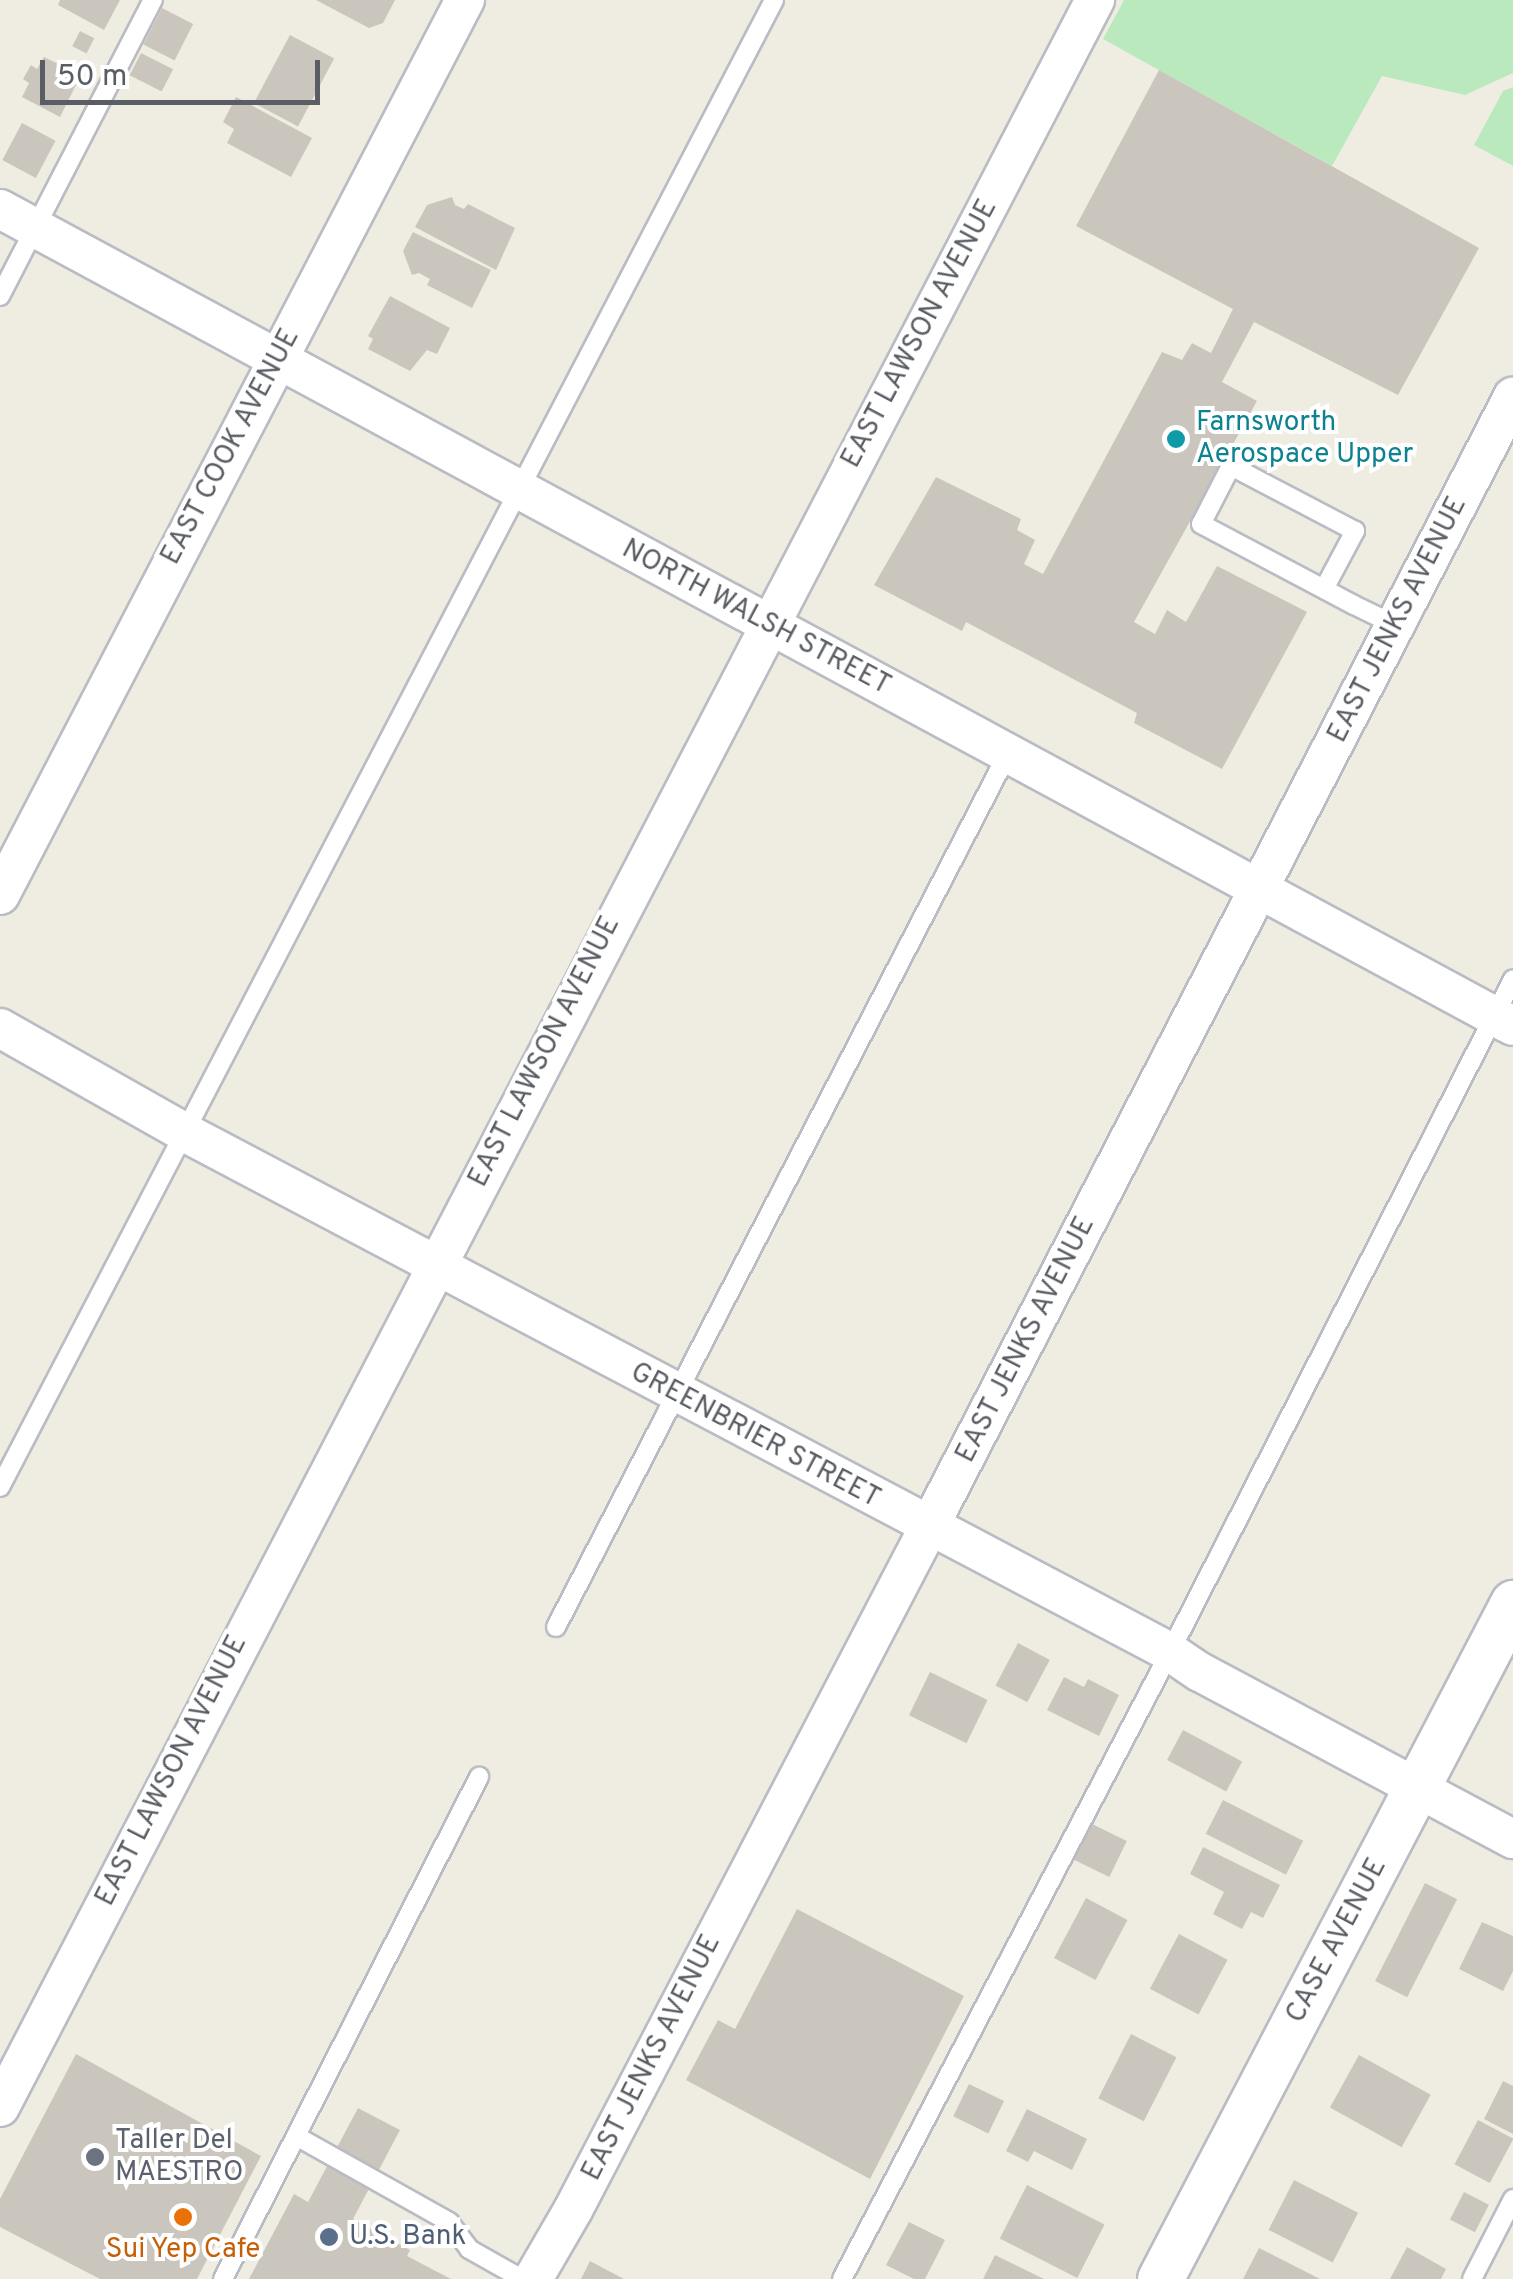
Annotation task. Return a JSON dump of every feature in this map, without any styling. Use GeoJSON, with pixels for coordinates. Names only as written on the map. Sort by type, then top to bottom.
{"type":"FeatureCollection","features":[{"type":"Feature","properties":{"kind":"street","name":"EAST COOK AVENUE"},"geometry":{"type":"LineString","coordinates":[[0,895],[466,0]]}},
{"type":"Feature","properties":{"kind":"street","name":"EAST LAWSON AVENUE"},"geometry":{"type":"LineString","coordinates":[[0,2107],[767,624],[1095,0]]}},
{"type":"Feature","properties":{"kind":"street","name":"NORTH WALSH STREET"},"geometry":{"type":"LineString","coordinates":[[0,209],[1504,1021]]}},
{"type":"Feature","properties":{"kind":"street","name":"EAST JENKS AVENUE"},"geometry":{"type":"LineString","coordinates":[[532,2279],[574,2210],[1513,397]]}},
{"type":"Feature","properties":{"kind":"street","name":"GREENBRIER STREET"},"geometry":{"type":"LineString","coordinates":[[0,1028],[182,1131],[1170,1652],[1513,1838]]}},
{"type":"Feature","properties":{"kind":"street","name":"CASE AVENUE"},"geometry":{"type":"LineString","coordinates":[[1160,2279],[1513,1603]]}},
{"type":"Feature","properties":{"kind":"lane"},"geometry":{"type":"LineString","coordinates":[[0,296],[153,0]]}},
{"type":"Feature","properties":{"kind":"lane"},"geometry":{"type":"LineString","coordinates":[[0,1487],[774,0]]}},
{"type":"Feature","properties":{"kind":"lane"},"geometry":{"type":"LineString","coordinates":[[1324,589],[1355,531],[1231,466],[1201,524],[1324,589],[1395,625]]}},
{"type":"Feature","properties":{"kind":"lane"},"geometry":{"type":"LineString","coordinates":[[556,1627],[1008,754]]}},
{"type":"Feature","properties":{"kind":"lane"},"geometry":{"type":"LineString","coordinates":[[842,2279],[1504,1021],[1513,979]]}},
{"type":"Feature","properties":{"kind":"lane"},"geometry":{"type":"LineString","coordinates":[[222,2279],[479,1777]]}},
{"type":"Feature","properties":{"kind":"lane"},"geometry":{"type":"LineString","coordinates":[[296,2136],[448,2222],[469,2249],[522,2279]]}},
{"type":"Feature","properties":{"kind":"lane"},"geometry":{"type":"LineString","coordinates":[[1472,2279],[1513,2199]]}},
{"type":"Feature","properties":{"kind":"green space"},"geometry":{"type":"Polygon","coordinates":[[[1124,0],[1513,0],[1513,73],[1465,95],[1382,76],[1332,166],[1103,39],[1124,0]]]}},
{"type":"Feature","properties":{"kind":"green space"},"geometry":{"type":"Polygon","coordinates":[[[1513,87],[1513,166],[1474,145],[1503,91],[1513,87]]]}},
{"type":"Feature","properties":{"kind":"building"},"geometry":{"type":"Polygon","coordinates":[[[60,0],[120,0],[104,30],[58,5],[60,0]]]}},
{"type":"Feature","properties":{"kind":"building"},"geometry":{"type":"Polygon","coordinates":[[[316,0],[395,0],[383,23],[369,28],[316,0]]]}},
{"type":"Feature","properties":{"kind":"building"},"geometry":{"type":"Polygon","coordinates":[[[162,8],[193,24],[175,60],[143,45],[162,8]]]}},
{"type":"Feature","properties":{"kind":"building"},"geometry":{"type":"Polygon","coordinates":[[[80,31],[94,38],[87,53],[72,46],[80,31]]]}},
{"type":"Feature","properties":{"kind":"building"},"geometry":{"type":"Polygon","coordinates":[[[290,35],[334,58],[298,126],[254,103],[290,35]]]}},
{"type":"Feature","properties":{"kind":"building"},"geometry":{"type":"Polygon","coordinates":[[[141,53],[173,69],[162,92],[130,75],[141,53]]]}},
{"type":"Feature","properties":{"kind":"building"},"geometry":{"type":"Polygon","coordinates":[[[44,57],[81,75],[60,117],[22,97],[29,83],[23,79],[31,65],[37,69],[44,57]]]}},
{"type":"Feature","properties":{"kind":"building","name":"Farnsworth Aerospace Upper"},"geometry":{"type":"Polygon","coordinates":[[[1159,70],[1479,248],[1398,395],[1254,322],[1222,382],[1257,401],[1134,622],[1155,634],[1167,610],[1186,622],[1217,566],[1307,612],[1222,769],[1134,723],[1137,713],[966,622],[962,631],[874,585],[936,477],[1021,519],[1017,530],[1035,540],[1024,564],[1043,574],[1162,352],[1182,360],[1192,343],[1211,353],[1233,309],[1076,226],[1159,70]]]}},
{"type":"Feature","properties":{"kind":"building"},"geometry":{"type":"Polygon","coordinates":[[[236,97],[312,138],[291,177],[227,143],[234,129],[223,122],[236,97]]]}},
{"type":"Feature","properties":{"kind":"building"},"geometry":{"type":"Polygon","coordinates":[[[22,123],[56,141],[36,178],[2,160],[22,123]]]}},
{"type":"Feature","properties":{"kind":"building"},"geometry":{"type":"Polygon","coordinates":[[[452,197],[455,205],[464,209],[468,204],[515,228],[496,270],[415,227],[427,205],[452,197]]]}},
{"type":"Feature","properties":{"kind":"building"},"geometry":{"type":"Polygon","coordinates":[[[413,232],[491,270],[472,308],[427,285],[430,279],[419,273],[412,275],[403,251],[413,232]]]}},
{"type":"Feature","properties":{"kind":"building"},"geometry":{"type":"Polygon","coordinates":[[[390,296],[450,328],[437,354],[427,350],[410,371],[368,349],[373,339],[368,336],[390,296]]]}},
{"type":"Feature","properties":{"kind":"building"},"geometry":{"type":"Polygon","coordinates":[[[1018,1643],[1050,1660],[1027,1702],[995,1685],[1018,1643]]]}},
{"type":"Feature","properties":{"kind":"building"},"geometry":{"type":"Polygon","coordinates":[[[930,1672],[988,1700],[966,1743],[909,1715],[930,1672]]]}},
{"type":"Feature","properties":{"kind":"building"},"geometry":{"type":"Polygon","coordinates":[[[1064,1677],[1084,1687],[1088,1679],[1119,1695],[1099,1736],[1047,1710],[1064,1677]]]}},
{"type":"Feature","properties":{"kind":"building"},"geometry":{"type":"Polygon","coordinates":[[[1183,1730],[1242,1761],[1226,1791],[1167,1760],[1183,1730]]]}},
{"type":"Feature","properties":{"kind":"building"},"geometry":{"type":"Polygon","coordinates":[[[1223,1800],[1303,1841],[1286,1875],[1206,1834],[1223,1800]]]}},
{"type":"Feature","properties":{"kind":"building"},"geometry":{"type":"Polygon","coordinates":[[[1090,1823],[1127,1841],[1109,1877],[1072,1859],[1090,1823]]]}},
{"type":"Feature","properties":{"kind":"building"},"geometry":{"type":"Polygon","coordinates":[[[1203,1847],[1280,1885],[1263,1918],[1251,1912],[1242,1929],[1213,1914],[1224,1892],[1190,1874],[1203,1847]]]}},
{"type":"Feature","properties":{"kind":"building"},"geometry":{"type":"Polygon","coordinates":[[[1425,1883],[1457,1899],[1407,1997],[1375,1981],[1425,1883]]]}},
{"type":"Feature","properties":{"kind":"building"},"geometry":{"type":"Polygon","coordinates":[[[1086,1898],[1127,1920],[1096,1980],[1054,1958],[1086,1898]]]}},
{"type":"Feature","properties":{"kind":"building"},"geometry":{"type":"Polygon","coordinates":[[[797,1909],[964,1996],[870,2179],[686,2080],[718,2020],[735,2029],[797,1909]]]}},
{"type":"Feature","properties":{"kind":"building"},"geometry":{"type":"Polygon","coordinates":[[[1482,1922],[1513,1936],[1513,1971],[1503,1991],[1459,1969],[1482,1922]]]}},
{"type":"Feature","properties":{"kind":"building"},"geometry":{"type":"Polygon","coordinates":[[[1179,1934],[1228,1960],[1198,2015],[1150,1989],[1179,1934]]]}},
{"type":"Feature","properties":{"kind":"building"},"geometry":{"type":"Polygon","coordinates":[[[1131,2034],[1176,2057],[1144,2121],[1098,2098],[1131,2034]]]}},
{"type":"Feature","properties":{"kind":"building","name":"Taller Del MAESTRO"},"geometry":{"type":"Polygon","coordinates":[[[76,2054],[261,2156],[197,2279],[100,2279],[0,2227],[0,2199],[76,2054]]]}},
{"type":"Feature","properties":{"kind":"building"},"geometry":{"type":"Polygon","coordinates":[[[1359,2055],[1431,2095],[1402,2147],[1330,2107],[1359,2055]]]}},
{"type":"Feature","properties":{"kind":"building"},"geometry":{"type":"Polygon","coordinates":[[[1503,2081],[1513,2086],[1513,2134],[1484,2119],[1503,2081]]]}},
{"type":"Feature","properties":{"kind":"building"},"geometry":{"type":"Polygon","coordinates":[[[969,2084],[1004,2101],[988,2133],[953,2116],[969,2084]]]}},
{"type":"Feature","properties":{"kind":"building","name":"U.S. Bank"},"geometry":{"type":"Polygon","coordinates":[[[358,2108],[400,2130],[353,2219],[410,2250],[407,2256],[451,2279],[249,2279],[294,2194],[308,2202],[358,2108]]]}},
{"type":"Feature","properties":{"kind":"building"},"geometry":{"type":"Polygon","coordinates":[[[1027,2109],[1087,2139],[1072,2170],[1034,2151],[1028,2162],[1006,2151],[1027,2109]]]}},
{"type":"Feature","properties":{"kind":"building"},"geometry":{"type":"Polygon","coordinates":[[[1478,2120],[1513,2139],[1490,2183],[1455,2164],[1478,2120]]]}},
{"type":"Feature","properties":{"kind":"building"},"geometry":{"type":"Polygon","coordinates":[[[1294,2180],[1358,2213],[1333,2263],[1269,2230],[1294,2180]]]}},
{"type":"Feature","properties":{"kind":"building"},"geometry":{"type":"Polygon","coordinates":[[[1027,2185],[1105,2224],[1077,2278],[1000,2238],[1027,2185]]]}},
{"type":"Feature","properties":{"kind":"building"},"geometry":{"type":"Polygon","coordinates":[[[1464,2192],[1489,2205],[1475,2232],[1450,2220],[1464,2192]]]}},
{"type":"Feature","properties":{"kind":"building"},"geometry":{"type":"Polygon","coordinates":[[[909,2222],[945,2240],[925,2279],[914,2279],[886,2265],[909,2222]]]}},
{"type":"Feature","properties":{"kind":"building"},"geometry":{"type":"Polygon","coordinates":[[[1407,2247],[1446,2269],[1441,2279],[1390,2279],[1407,2247]]]}},
{"type":"Feature","properties":{"kind":"building"},"geometry":{"type":"Polygon","coordinates":[[[1259,2248],[1320,2279],[1243,2279],[1259,2248]]]}},
{"type":"Feature","properties":{"kind":"building"},"geometry":{"type":"Polygon","coordinates":[[[995,2255],[1044,2279],[983,2279],[995,2255]]]}},
{"type":"Feature","properties":{"kind":"building"},"geometry":{"type":"Polygon","coordinates":[[[590,2261],[624,2279],[581,2279],[590,2261]]]}},
{"type":"Feature","properties":{"kind":"place","name":"Farnsworth Aerospace Upper"},"geometry":{"type":"Point","coordinates":[1176,439]}},
{"type":"Feature","properties":{"kind":"place","name":"Taller Del MAESTRO"},"geometry":{"type":"Point","coordinates":[95,2157]}},
{"type":"Feature","properties":{"kind":"place","name":"Sui Yep Cafe"},"geometry":{"type":"Point","coordinates":[183,2217]}},
{"type":"Feature","properties":{"kind":"place","name":"U.S. Bank"},"geometry":{"type":"Point","coordinates":[329,2237]}}]}
